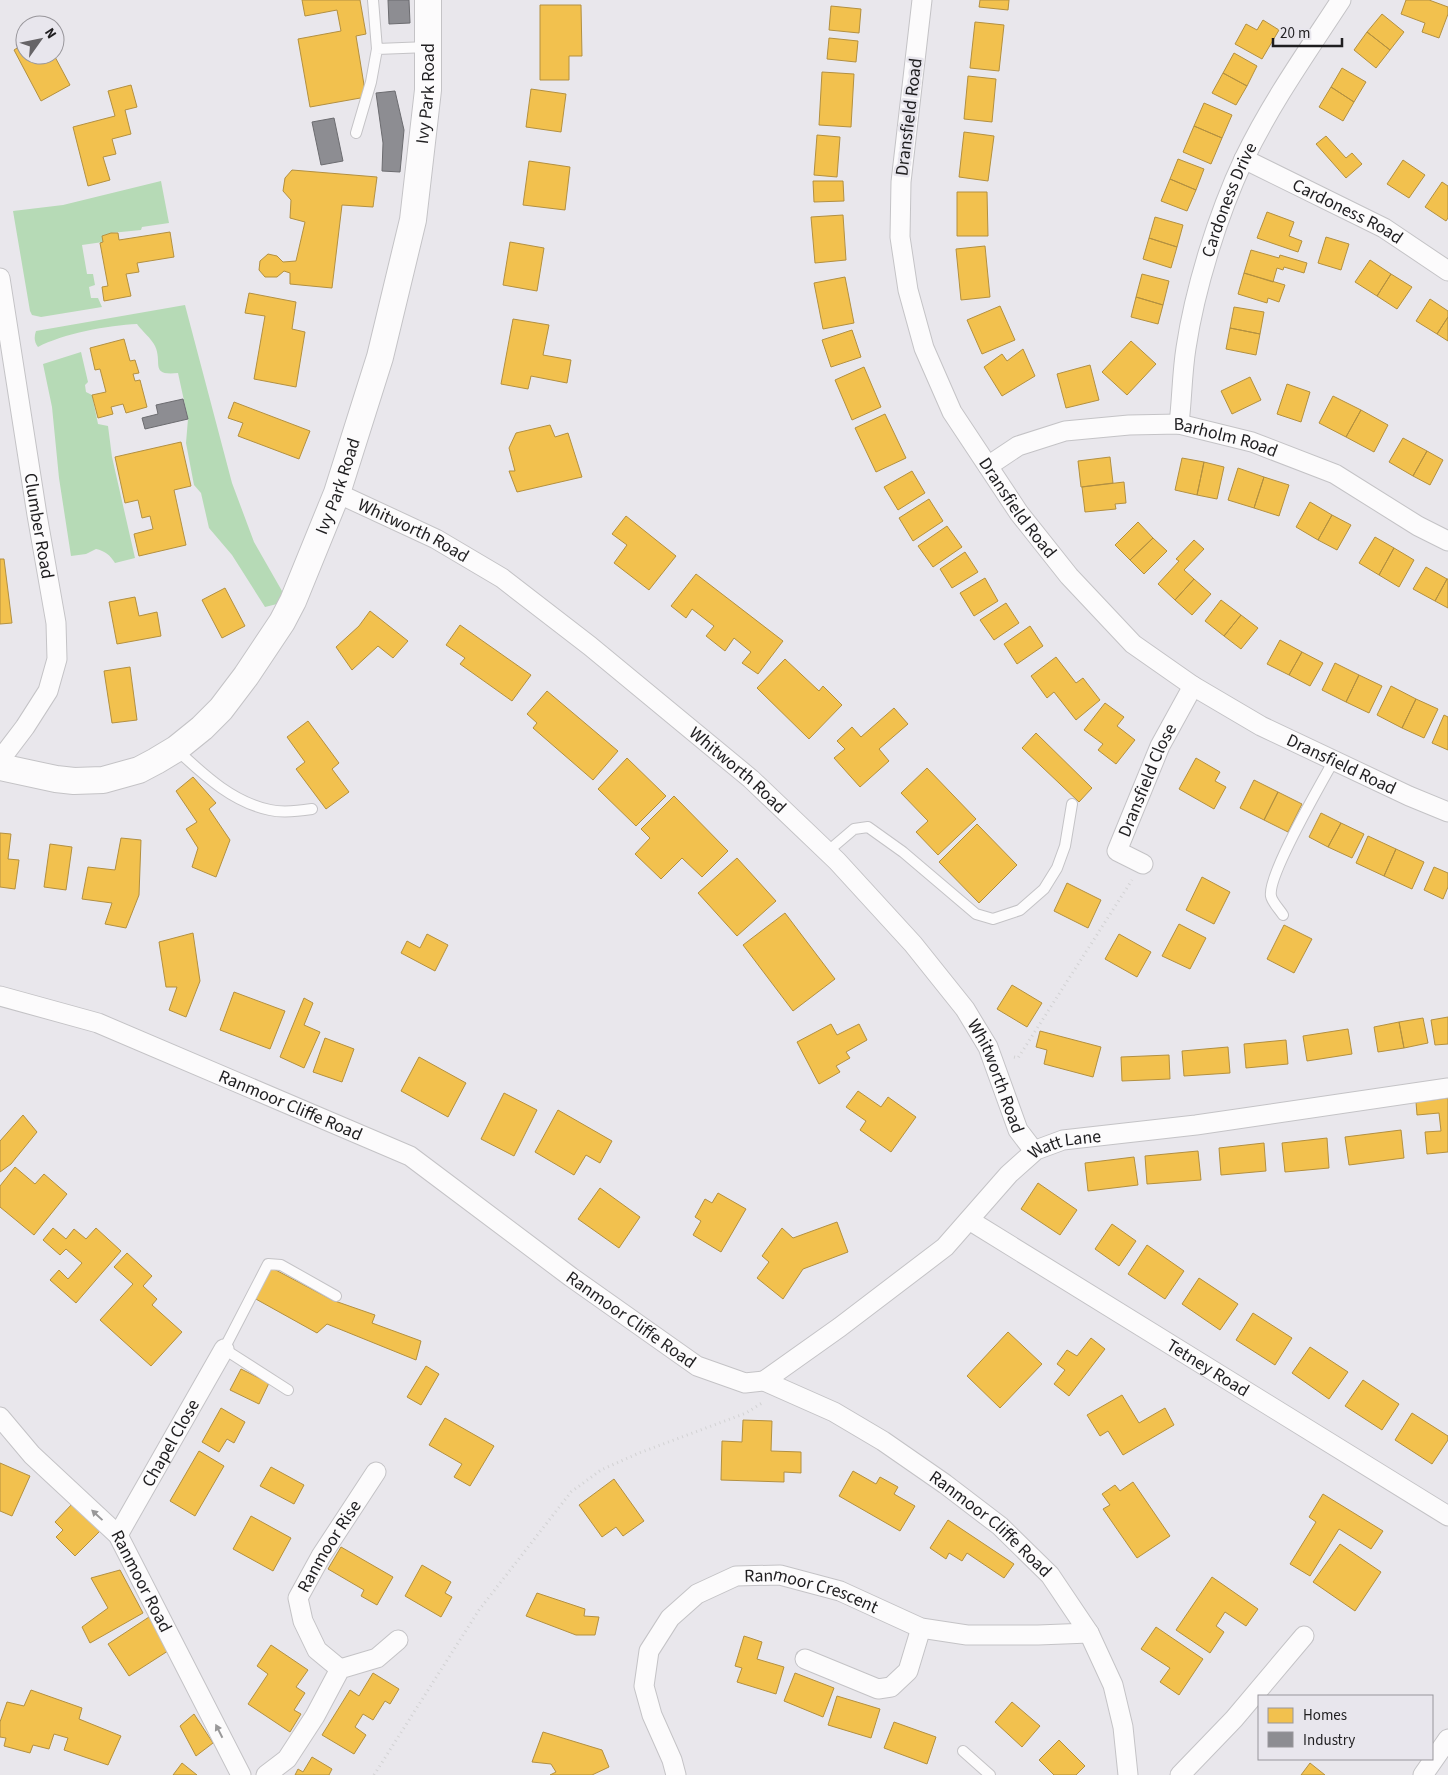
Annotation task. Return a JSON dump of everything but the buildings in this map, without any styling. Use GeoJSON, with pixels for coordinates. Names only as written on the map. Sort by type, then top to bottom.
{"type":"FeatureCollection","features":[{"type":"Feature","properties":{"kind":"street","name":"Ivy Park Road"},"geometry":{"type":"LineString","coordinates":[[0,767],[74,781],[103,780],[139,770],[176,749],[202,728],[221,709],[268,645],[293,601],[337,493],[380,357],[413,220],[428,90],[428,0]]}},
{"type":"Feature","properties":{"kind":"street","name":"Dransfield Road"},"geometry":{"type":"LineString","coordinates":[[922,0],[901,182],[900,237],[908,290],[924,348],[952,412],[1019,513],[1069,576],[1133,644],[1193,686],[1261,726],[1409,796],[1448,812]]}},
{"type":"Feature","properties":{"kind":"street","name":"Cardoness Drive"},"geometry":{"type":"LineString","coordinates":[[1179,424],[1186,348],[1201,278],[1225,206],[1244,159],[1292,74],[1341,0]]}},
{"type":"Feature","properties":{"kind":"street","name":"Cardoness Road"},"geometry":{"type":"LineString","coordinates":[[1244,159],[1384,228],[1448,271]]}},
{"type":"Feature","properties":{"kind":"street","name":"Clumber Road"},"geometry":{"type":"LineString","coordinates":[[0,278],[56,623],[56,659],[48,691],[26,727],[0,760]]}},
{"type":"Feature","properties":{"kind":"street","name":"Barholm Road"},"geometry":{"type":"LineString","coordinates":[[988,466],[1018,446],[1066,431],[1129,425],[1179,424],[1252,442],[1335,474],[1418,526],[1448,541]]}},
{"type":"Feature","properties":{"kind":"street","name":"Whitworth Road"},"geometry":{"type":"LineString","coordinates":[[337,493],[436,539],[502,578],[590,646],[751,779],[828,852],[913,944],[966,1009],[988,1047],[1018,1130],[1034,1151]]}},
{"type":"Feature","properties":{"kind":"street","name":"Dransfield Close"},"geometry":{"type":"LineString","coordinates":[[1143,864],[1117,850],[1160,746],[1193,686]]}},
{"type":"Feature","properties":{"kind":"street","name":"Ranmoor Cliffe Road"},"geometry":{"type":"LineString","coordinates":[[0,996],[98,1023],[410,1156],[442,1178],[571,1277],[696,1366],[745,1383],[764,1381],[834,1412],[882,1441],[1000,1526],[1050,1575],[1089,1633],[1112,1685],[1123,1727],[1128,1775]]}},
{"type":"Feature","properties":{"kind":"street","name":"Watt Lane"},"geometry":{"type":"LineString","coordinates":[[764,1381],[840,1327],[945,1247],[1009,1174],[1034,1151],[1063,1140],[1196,1126],[1448,1088]]}},
{"type":"Feature","properties":{"kind":"street","name":"Tetney Road"},"geometry":{"type":"LineString","coordinates":[[969,1220],[1448,1516]]}},
{"type":"Feature","properties":{"kind":"street","name":"Chapel Close"},"geometry":{"type":"LineString","coordinates":[[118,1535],[224,1349]]}},
{"type":"Feature","properties":{"kind":"street","name":"Ranmoor Road"},"geometry":{"type":"LineString","coordinates":[[0,1417],[32,1455],[118,1535],[241,1775]]}},
{"type":"Feature","properties":{"kind":"street","name":"Ranmoor Rise"},"geometry":{"type":"LineString","coordinates":[[340,1669],[316,1650],[303,1621],[298,1598],[321,1556],[376,1472]]}},
{"type":"Feature","properties":{"kind":"street","name":"Ranmoor Crescent"},"geometry":{"type":"LineString","coordinates":[[676,1775],[672,1760],[652,1715],[644,1686],[649,1651],[670,1618],[697,1594],[736,1576],[780,1574],[840,1591],[922,1628],[967,1635],[1089,1633]]}},
{"type":"Feature","properties":{"kind":"street"},"geometry":{"type":"LineString","coordinates":[[805,1659],[878,1688],[891,1687],[908,1671],[922,1628]]}},
{"type":"Feature","properties":{"kind":"street"},"geometry":{"type":"LineString","coordinates":[[1180,1775],[1234,1719],[1304,1636]]}},
{"type":"Feature","properties":{"kind":"street"},"geometry":{"type":"LineString","coordinates":[[266,1775],[286,1759],[315,1716],[340,1669],[377,1658],[398,1640]]}},
{"type":"Feature","properties":{"kind":"street"},"geometry":{"type":"LineString","coordinates":[[1423,1775],[1448,1739]]}},
{"type":"Feature","properties":{"kind":"lane"},"geometry":{"type":"LineString","coordinates":[[356,133],[371,82],[377,49],[373,0]]}},
{"type":"Feature","properties":{"kind":"lane"},"geometry":{"type":"LineString","coordinates":[[377,49],[428,47]]}},
{"type":"Feature","properties":{"kind":"lane"},"geometry":{"type":"LineString","coordinates":[[176,749],[210,780],[238,798],[271,811],[312,810]]}},
{"type":"Feature","properties":{"kind":"lane"},"geometry":{"type":"LineString","coordinates":[[1283,915],[1271,896],[1272,882],[1301,820],[1334,760]]}},
{"type":"Feature","properties":{"kind":"lane"},"geometry":{"type":"LineString","coordinates":[[828,852],[854,829],[868,827],[902,852],[976,914],[993,919],[1020,910],[1044,890],[1057,868],[1065,846],[1072,804]]}},
{"type":"Feature","properties":{"kind":"lane"},"geometry":{"type":"LineString","coordinates":[[288,1390],[224,1349],[268,1264],[281,1264],[336,1296]]}},
{"type":"Feature","properties":{"kind":"lane"},"geometry":{"type":"LineString","coordinates":[[963,1751],[990,1775]]}},
{"type":"Feature","properties":{"kind":"path"},"geometry":{"type":"LineString","coordinates":[[1018,1058],[1143,864]]}},
{"type":"Feature","properties":{"kind":"path"},"geometry":{"type":"LineString","coordinates":[[374,1775],[479,1610],[571,1492],[600,1470],[639,1453],[746,1413],[782,1389]]}},
{"type":"Feature","properties":{"kind":"green space"},"geometry":{"type":"Polygon","coordinates":[[[161,181],[169,223],[142,227],[141,230],[111,233],[102,236],[103,242],[82,245],[87,274],[93,274],[95,285],[89,287],[91,298],[98,298],[102,307],[41,317],[32,315],[13,211],[63,205],[161,181]]]}},
{"type":"Feature","properties":{"kind":"green space"},"geometry":{"type":"Polygon","coordinates":[[[185,305],[232,483],[254,542],[282,591],[284,598],[277,604],[265,607],[232,555],[209,528],[201,493],[194,485],[186,443],[188,419],[178,373],[160,370],[155,346],[137,324],[86,331],[48,342],[38,347],[35,341],[36,331],[185,305]]]}},
{"type":"Feature","properties":{"kind":"green space"},"geometry":{"type":"Polygon","coordinates":[[[81,352],[88,382],[85,385],[86,392],[92,395],[98,424],[108,426],[112,457],[135,558],[115,563],[107,554],[96,549],[86,554],[71,556],[59,478],[52,407],[43,364],[81,352]]]}}]}
